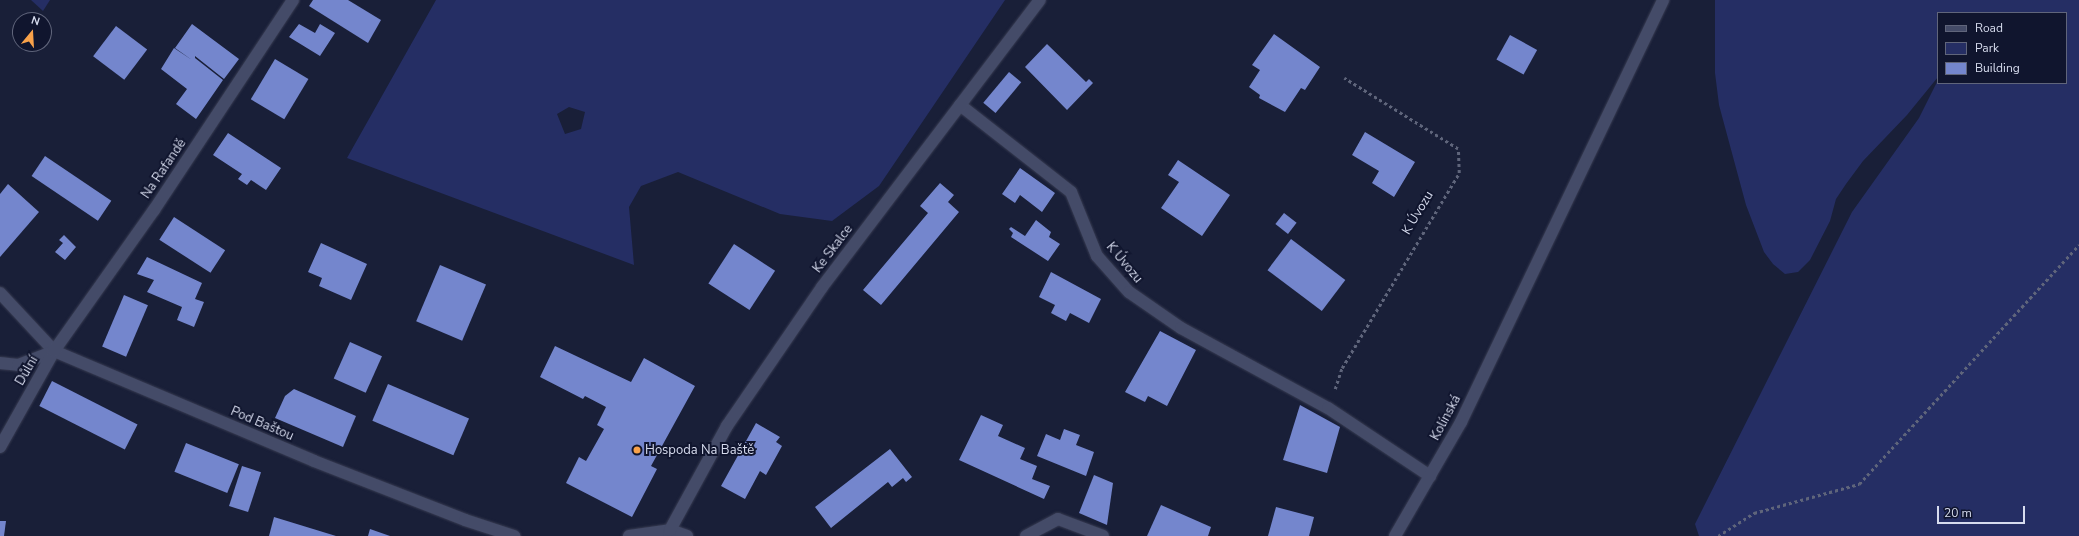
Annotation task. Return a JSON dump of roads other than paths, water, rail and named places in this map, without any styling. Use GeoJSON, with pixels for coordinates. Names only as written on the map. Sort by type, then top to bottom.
{"type":"FeatureCollection","features":[{"type":"Feature","properties":{"kind":"street","name":"Na Rafandě"},"geometry":{"type":"LineString","coordinates":[[54,351],[154,210],[293,0]]}},
{"type":"Feature","properties":{"kind":"street","name":"Ke Skalce"},"geometry":{"type":"LineString","coordinates":[[669,533],[727,426],[822,287],[1040,0]]}},
{"type":"Feature","properties":{"kind":"street","name":"Kolínská"},"geometry":{"type":"LineString","coordinates":[[1396,536],[1461,422],[1663,0]]}},
{"type":"Feature","properties":{"kind":"street","name":"K Úvozu"},"geometry":{"type":"LineString","coordinates":[[960,105],[1071,192],[1097,256],[1129,292],[1181,328],[1328,408],[1430,476]]}},
{"type":"Feature","properties":{"kind":"street"},"geometry":{"type":"LineString","coordinates":[[0,293],[54,351],[18,365],[0,363]]}},
{"type":"Feature","properties":{"kind":"street","name":"Důlní"},"geometry":{"type":"LineString","coordinates":[[0,447],[54,351]]}},
{"type":"Feature","properties":{"kind":"street","name":"Pod Baštou"},"geometry":{"type":"LineString","coordinates":[[54,351],[314,461],[465,520],[514,536]]}},
{"type":"Feature","properties":{"kind":"street"},"geometry":{"type":"LineString","coordinates":[[1026,536],[1058,519],[1103,536]]}},
{"type":"Feature","properties":{"kind":"street"},"geometry":{"type":"LineString","coordinates":[[629,536],[669,533],[687,536]]}},
{"type":"Feature","properties":{"kind":"place","name":"Hospoda Na Baště"},"geometry":{"type":"Point","coordinates":[637,450]}}]}
